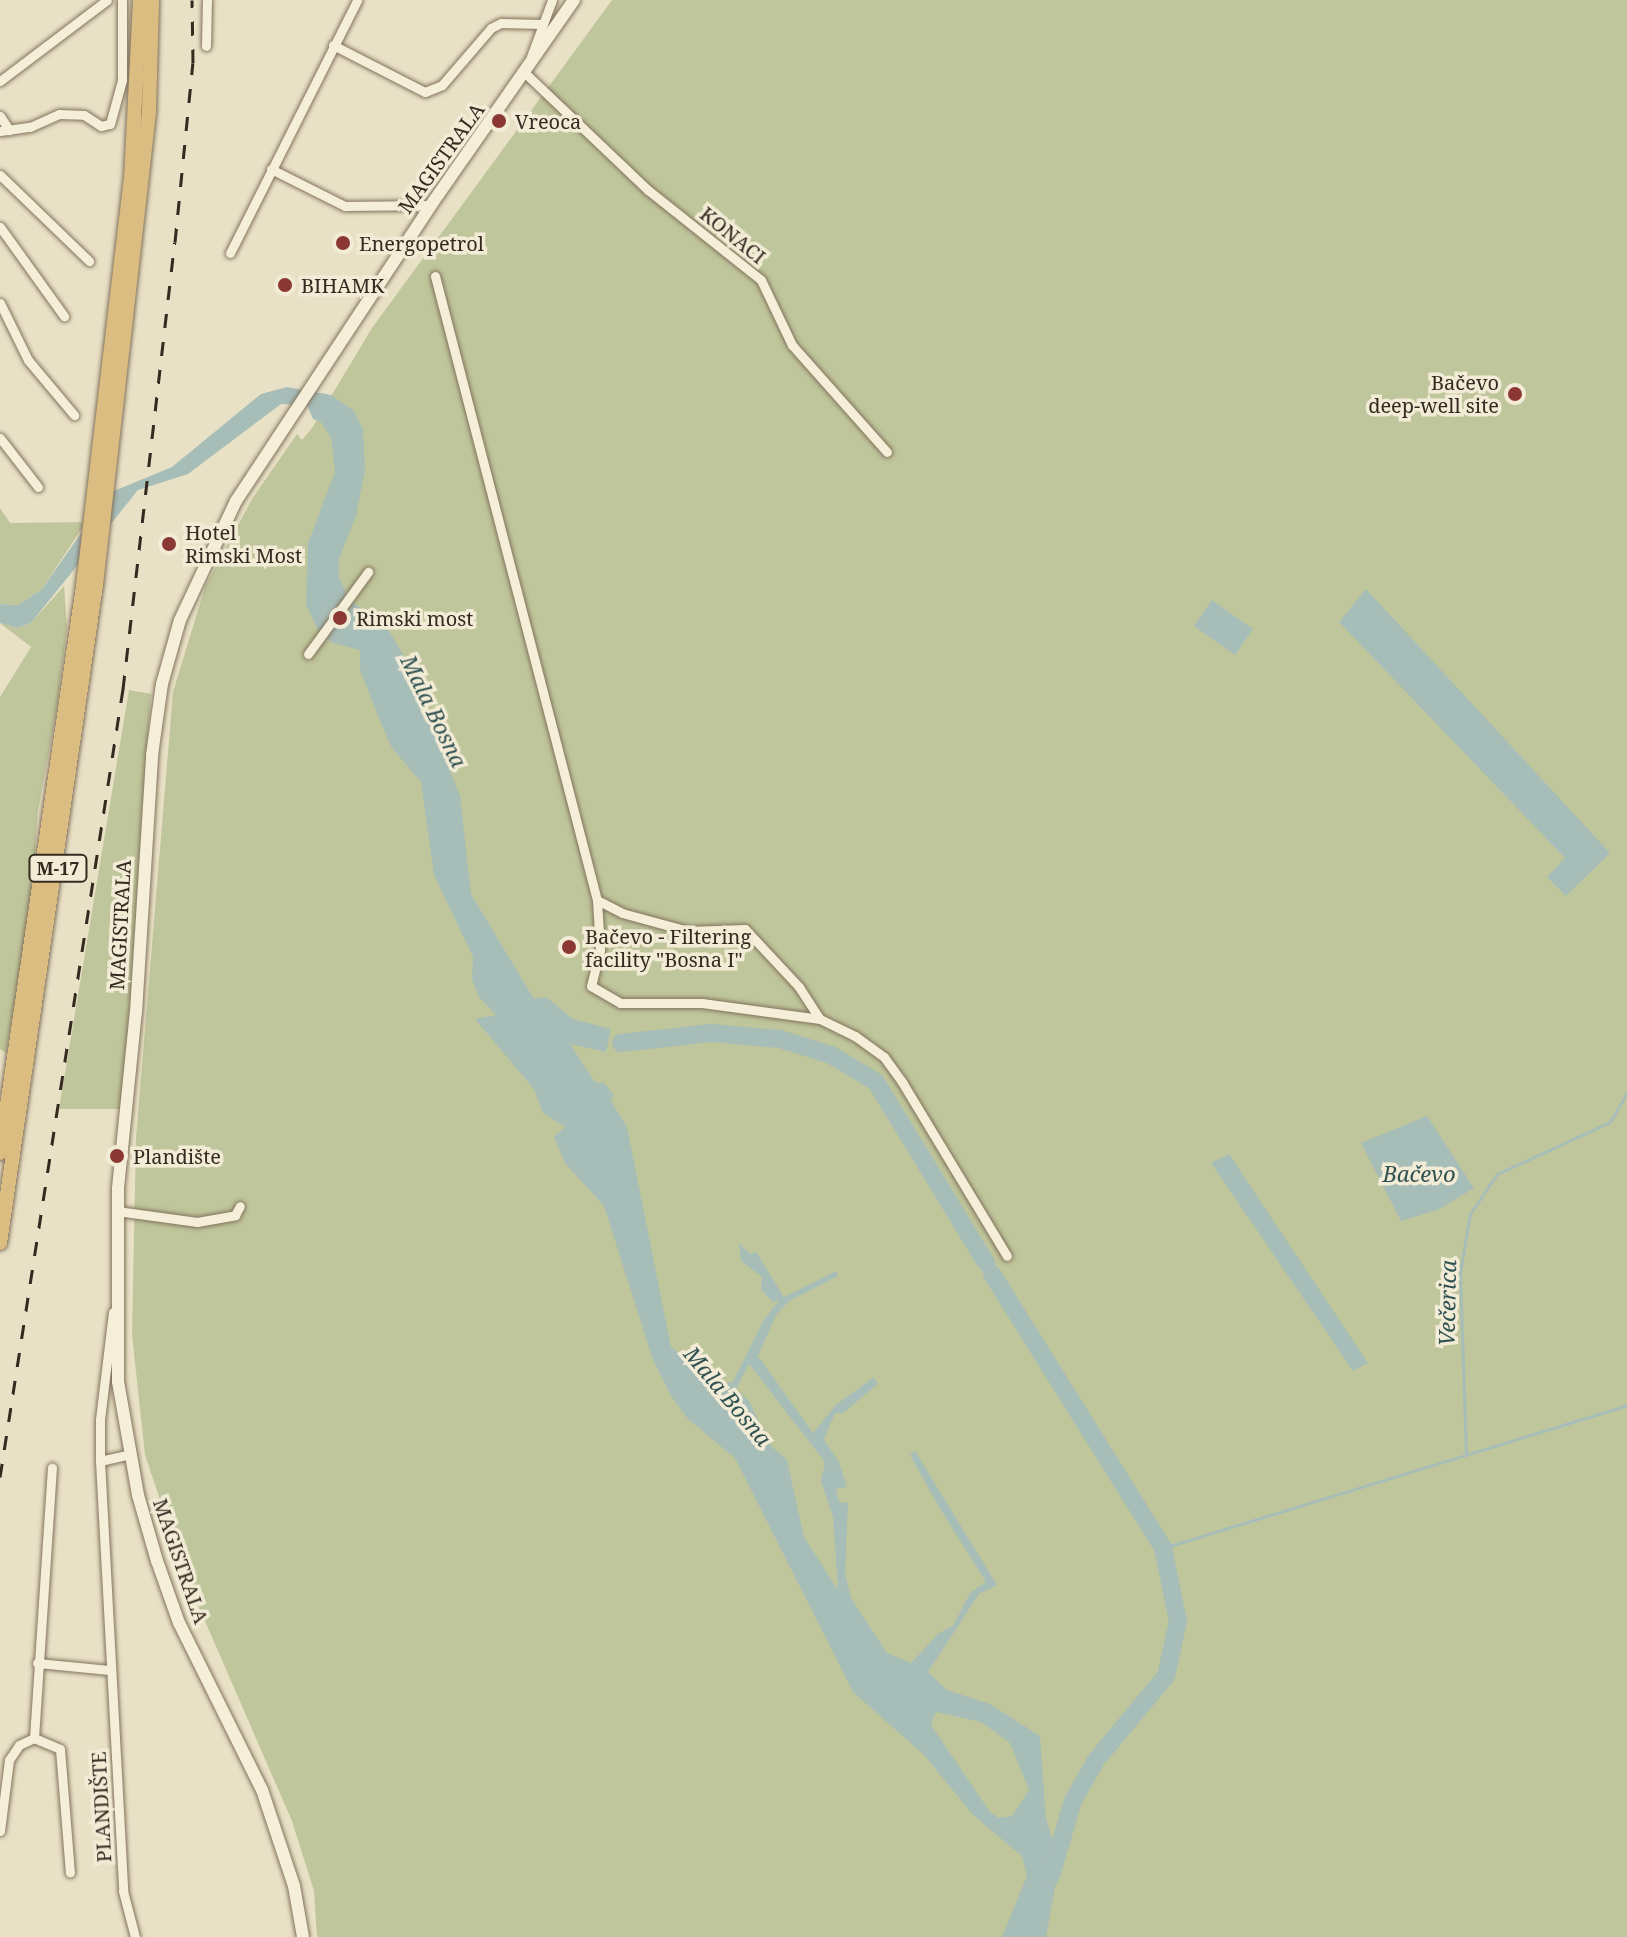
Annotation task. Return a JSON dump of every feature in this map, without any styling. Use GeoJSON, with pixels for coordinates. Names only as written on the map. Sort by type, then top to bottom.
{"type":"FeatureCollection","features":[{"type":"Feature","properties":{"kind":"highway","name":"M-17"},"geometry":{"type":"LineString","coordinates":[[0,1243],[16,1151],[90,585],[94,494],[131,179],[140,0]]}},
{"type":"Feature","properties":{"kind":"highway","name":"M-17"},"geometry":{"type":"LineString","coordinates":[[0,1152],[108,484],[149,110],[152,0]]}},
{"type":"Feature","properties":{"kind":"main road","name":"MAGISTRALA"},"geometry":{"type":"LineString","coordinates":[[303,1937],[294,1886],[262,1790],[179,1623],[130,1454],[118,1382],[117,1211],[136,1012],[146,801],[162,684],[180,620],[206,558],[282,431],[431,205],[574,0]]}},
{"type":"Feature","properties":{"kind":"street"},"geometry":{"type":"LineString","coordinates":[[0,81],[107,0]]}},
{"type":"Feature","properties":{"kind":"street"},"geometry":{"type":"LineString","coordinates":[[0,116],[4,131],[59,114],[110,124],[122,80],[122,0]]}},
{"type":"Feature","properties":{"kind":"street"},"geometry":{"type":"LineString","coordinates":[[206,46],[207,0]]}},
{"type":"Feature","properties":{"kind":"street"},"geometry":{"type":"LineString","coordinates":[[230,253],[357,0]]}},
{"type":"Feature","properties":{"kind":"street"},"geometry":{"type":"LineString","coordinates":[[525,73],[552,0]]}},
{"type":"Feature","properties":{"kind":"street"},"geometry":{"type":"LineString","coordinates":[[333,45],[425,92],[442,85],[491,28],[543,24]]}},
{"type":"Feature","properties":{"kind":"street","name":"KONACI"},"geometry":{"type":"LineString","coordinates":[[525,73],[648,190],[761,280],[792,345],[887,452]]}},
{"type":"Feature","properties":{"kind":"street"},"geometry":{"type":"LineString","coordinates":[[271,169],[345,206],[431,205]]}},
{"type":"Feature","properties":{"kind":"street"},"geometry":{"type":"LineString","coordinates":[[0,175],[89,261]]}},
{"type":"Feature","properties":{"kind":"street"},"geometry":{"type":"LineString","coordinates":[[0,227],[64,316]]}},
{"type":"Feature","properties":{"kind":"street"},"geometry":{"type":"LineString","coordinates":[[435,276],[597,900],[600,950],[589,976],[597,994],[620,1003],[702,1003],[820,1019],[884,1057],[1007,1256]]}},
{"type":"Feature","properties":{"kind":"street"},"geometry":{"type":"LineString","coordinates":[[0,303],[28,360],[74,415]]}},
{"type":"Feature","properties":{"kind":"street"},"geometry":{"type":"LineString","coordinates":[[0,438],[38,487]]}},
{"type":"Feature","properties":{"kind":"street"},"geometry":{"type":"LineString","coordinates":[[308,654],[368,572]]}},
{"type":"Feature","properties":{"kind":"street"},"geometry":{"type":"LineString","coordinates":[[597,900],[622,913],[688,931],[745,929],[799,987],[820,1019]]}},
{"type":"Feature","properties":{"kind":"street"},"geometry":{"type":"LineString","coordinates":[[117,1211],[197,1222],[235,1215],[240,1206]]}},
{"type":"Feature","properties":{"kind":"street","name":"PLANDIŠTE"},"geometry":{"type":"LineString","coordinates":[[116,1290],[100,1420],[100,1461],[123,1891],[135,1937]]}},
{"type":"Feature","properties":{"kind":"street"},"geometry":{"type":"LineString","coordinates":[[100,1461],[130,1454]]}},
{"type":"Feature","properties":{"kind":"street"},"geometry":{"type":"LineString","coordinates":[[34,1738],[52,1468]]}},
{"type":"Feature","properties":{"kind":"street"},"geometry":{"type":"LineString","coordinates":[[37,1663],[110,1670]]}},
{"type":"Feature","properties":{"kind":"street"},"geometry":{"type":"LineString","coordinates":[[0,1831],[9,1760],[19,1745],[34,1738],[60,1749],[70,1873]]}},
{"type":"Feature","properties":{"kind":"green space"},"geometry":{"type":"Polygon","coordinates":[[[612,0],[1627,0],[1627,1937],[317,1937],[314,1891],[292,1821],[187,1580],[145,1455],[132,1335],[136,1138],[173,692],[205,587],[252,499],[297,434],[302,440],[312,428],[372,328],[612,0]]]}},
{"type":"Feature","properties":{"kind":"green space"},"geometry":{"type":"Polygon","coordinates":[[[0,508],[10,523],[86,522],[42,589],[18,605],[0,604],[0,508]]]}},
{"type":"Feature","properties":{"kind":"green space"},"geometry":{"type":"Polygon","coordinates":[[[64,586],[67,627],[57,707],[38,811],[31,909],[6,1053],[0,1049],[0,697],[31,647],[0,623],[17,628],[31,623],[64,586]]]}},
{"type":"Feature","properties":{"kind":"green space"},"geometry":{"type":"Polygon","coordinates":[[[129,690],[151,694],[123,1109],[59,1109],[129,690]]]}},
{"type":"Feature","properties":{"kind":"water"},"geometry":{"type":"Polygon","coordinates":[[[287,387],[331,395],[354,411],[363,429],[365,470],[356,516],[339,559],[339,577],[349,599],[389,631],[403,654],[460,796],[471,894],[534,999],[546,997],[573,1019],[611,1029],[606,1052],[570,1044],[595,1082],[604,1083],[614,1095],[611,1101],[627,1127],[671,1347],[725,1384],[733,1382],[763,1321],[780,1299],[773,1302],[761,1290],[762,1277],[741,1261],[739,1243],[750,1254],[756,1252],[784,1297],[836,1271],[838,1276],[789,1301],[776,1315],[758,1356],[813,1433],[836,1405],[874,1377],[878,1384],[843,1413],[835,1413],[824,1440],[839,1462],[847,1487],[836,1489],[839,1502],[848,1503],[845,1574],[851,1598],[887,1653],[911,1663],[939,1633],[953,1626],[970,1593],[986,1582],[910,1455],[915,1451],[997,1585],[979,1594],[928,1672],[947,1690],[990,1704],[1040,1736],[1046,1819],[1060,1860],[1046,1937],[1002,1937],[1027,1876],[1022,1856],[973,1815],[924,1755],[853,1692],[735,1458],[688,1419],[671,1396],[653,1360],[604,1206],[565,1163],[554,1137],[565,1127],[543,1113],[534,1089],[475,1019],[496,1015],[479,997],[472,980],[473,957],[434,875],[421,782],[392,748],[360,670],[360,650],[333,643],[319,632],[306,605],[308,543],[335,472],[331,438],[321,422],[313,419],[307,405],[281,404],[188,474],[138,490],[31,623],[17,628],[0,623],[0,604],[18,605],[42,589],[109,493],[172,467],[261,394],[287,387]],[[749,1364],[736,1389],[749,1401],[771,1446],[787,1460],[804,1537],[838,1590],[833,1517],[821,1481],[825,1462],[749,1364]],[[936,1712],[931,1725],[990,1812],[999,1818],[1012,1816],[1029,1790],[1010,1743],[981,1722],[936,1712]]]}},
{"type":"Feature","properties":{"kind":"water"},"geometry":{"type":"Polygon","coordinates":[[[1366,589],[1610,853],[1566,896],[1547,877],[1565,858],[1339,622],[1366,589]]]}},
{"type":"Feature","properties":{"kind":"water"},"geometry":{"type":"Polygon","coordinates":[[[1212,600],[1253,629],[1235,655],[1194,626],[1212,600]]]}},
{"type":"Feature","properties":{"kind":"water","name":"Bačevo"},"geometry":{"type":"Polygon","coordinates":[[[1427,1116],[1474,1188],[1440,1209],[1401,1221],[1361,1143],[1427,1116]]]}},
{"type":"Feature","properties":{"kind":"water"},"geometry":{"type":"Polygon","coordinates":[[[1229,1154],[1368,1363],[1353,1371],[1211,1163],[1229,1154]]]}},
{"type":"Feature","properties":{"kind":"waterway","name":"Mala Bosna"},"geometry":{"type":"LineString","coordinates":[[621,1043],[711,1033],[780,1039],[831,1055],[876,1082],[986,1263]]}},
{"type":"Feature","properties":{"kind":"waterway","name":"Večerica"},"geometry":{"type":"LineString","coordinates":[[1466,1455],[1460,1272],[1470,1214],[1497,1174],[1610,1122],[1627,1092]]}},
{"type":"Feature","properties":{"kind":"waterway","name":"Mala Bosna"},"geometry":{"type":"LineString","coordinates":[[992,1274],[1163,1548],[1178,1621],[1166,1676],[1101,1754]]}},
{"type":"Feature","properties":{"kind":"waterway","name":"Večerica"},"geometry":{"type":"LineString","coordinates":[[1163,1548],[1627,1405]]}},
{"type":"Feature","properties":{"kind":"waterway","name":"Mala Bosna"},"geometry":{"type":"LineString","coordinates":[[1051,1876],[1073,1801],[1096,1760]]}},
{"type":"Feature","properties":{"kind":"railway"},"geometry":{"type":"LineString","coordinates":[[0,1477],[123,689],[193,63],[192,0]]}},
{"type":"Feature","properties":{"kind":"place","name":"Vreoca"},"geometry":{"type":"Point","coordinates":[499,121]}},
{"type":"Feature","properties":{"kind":"place","name":"Energopetrol"},"geometry":{"type":"Point","coordinates":[343,243]}},
{"type":"Feature","properties":{"kind":"place","name":"BIHAMK"},"geometry":{"type":"Point","coordinates":[285,285]}},
{"type":"Feature","properties":{"kind":"place","name":"Bačevo deep-well site"},"geometry":{"type":"Point","coordinates":[1515,394]}},
{"type":"Feature","properties":{"kind":"place","name":"Hotel Rimski Most"},"geometry":{"type":"Point","coordinates":[169,544]}},
{"type":"Feature","properties":{"kind":"place","name":"Rimski most"},"geometry":{"type":"Point","coordinates":[340,618]}},
{"type":"Feature","properties":{"kind":"place","name":"Bačevo - Filtering facility \"Bosna I\""},"geometry":{"type":"Point","coordinates":[569,947]}},
{"type":"Feature","properties":{"kind":"place","name":"Plandište"},"geometry":{"type":"Point","coordinates":[117,1156]}}]}
